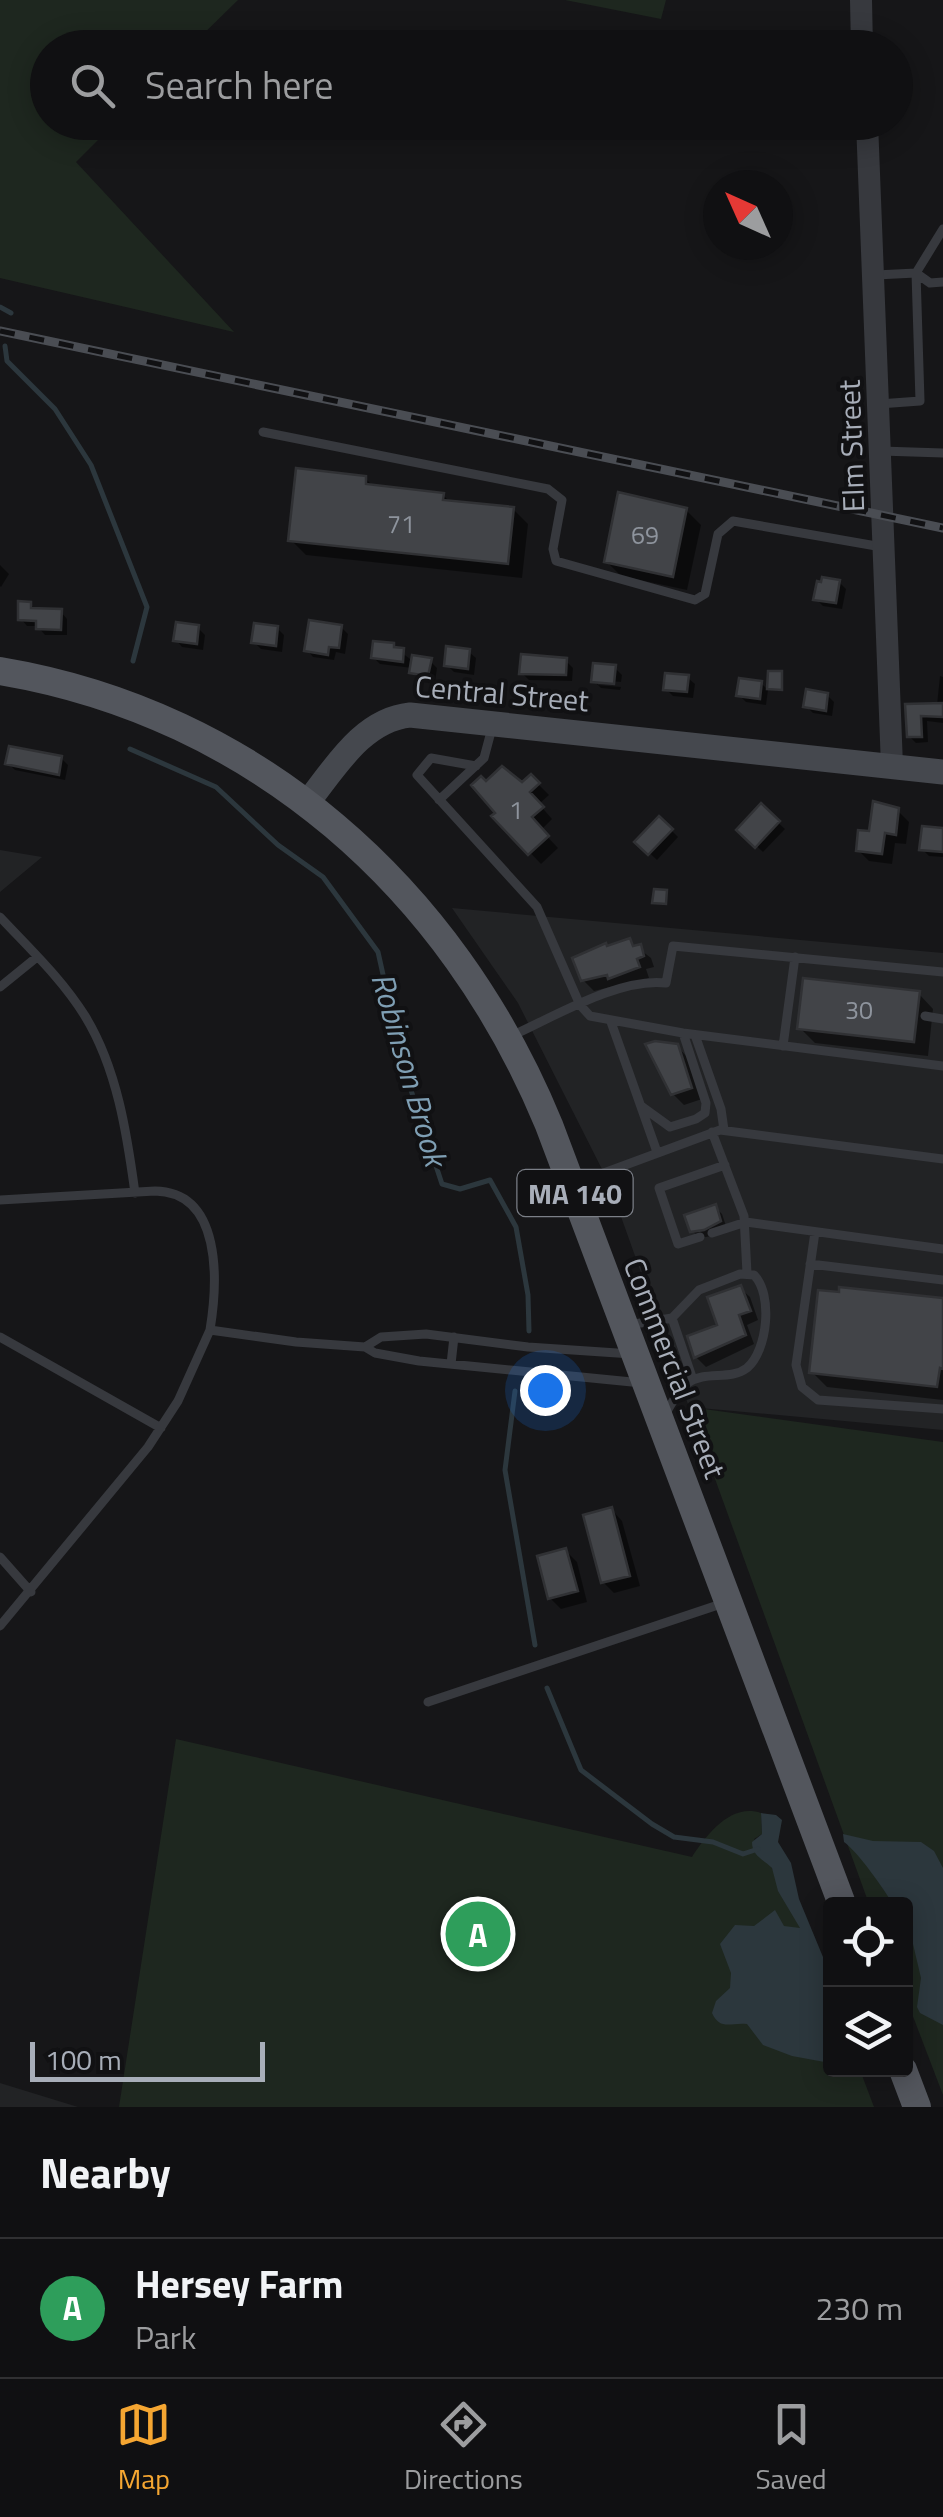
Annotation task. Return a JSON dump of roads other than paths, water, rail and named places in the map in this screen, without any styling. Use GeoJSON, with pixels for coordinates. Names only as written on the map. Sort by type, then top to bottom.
{"type":"FeatureCollection","features":[{"type":"Feature","properties":{"kind":"main road","name":"MA 140"},"geometry":{"type":"LineString","coordinates":[[0,672],[83,690],[165,720],[237,757],[306,803]]}},
{"type":"Feature","properties":{"kind":"main road","name":"Central Street"},"geometry":{"type":"LineString","coordinates":[[306,803],[359,740],[390,719],[417,714],[943,772]]}},
{"type":"Feature","properties":{"kind":"main road","name":"Commercial Street"},"geometry":{"type":"LineString","coordinates":[[306,803],[370,857],[414,902],[463,963],[532,1084],[839,1897]]}},
{"type":"Feature","properties":{"kind":"main road"},"geometry":{"type":"LineString","coordinates":[[907,2077],[918,2107]]}},
{"type":"Feature","properties":{"kind":"street"},"geometry":{"type":"LineString","coordinates":[[860,0],[861,30]]}},
{"type":"Feature","properties":{"kind":"street","name":"Elm Street"},"geometry":{"type":"LineString","coordinates":[[868,140],[892,766]]}},
{"type":"Feature","properties":{"kind":"lane"},"geometry":{"type":"LineString","coordinates":[[879,404],[920,401],[916,273],[943,229]]}},
{"type":"Feature","properties":{"kind":"lane"},"geometry":{"type":"LineString","coordinates":[[873,275],[916,273],[930,283],[943,282]]}},
{"type":"Feature","properties":{"kind":"lane"},"geometry":{"type":"LineString","coordinates":[[263,432],[548,489],[562,500],[553,549],[556,561],[695,600],[705,594],[718,534],[732,521],[885,548]]}},
{"type":"Feature","properties":{"kind":"lane"},"geometry":{"type":"LineString","coordinates":[[881,451],[943,453]]}},
{"type":"Feature","properties":{"kind":"lane"},"geometry":{"type":"LineString","coordinates":[[439,800],[486,754],[493,722]]}},
{"type":"Feature","properties":{"kind":"lane"},"geometry":{"type":"LineString","coordinates":[[476,766],[431,758],[417,776],[537,907],[580,1005],[590,1016],[683,1033],[943,1066]]}},
{"type":"Feature","properties":{"kind":"lane"},"geometry":{"type":"LineString","coordinates":[[0,917],[60,981],[87,1019],[118,1097],[135,1193]]}},
{"type":"Feature","properties":{"kind":"lane"},"geometry":{"type":"LineString","coordinates":[[508,1037],[635,984],[666,983],[673,946],[943,972]]}},
{"type":"Feature","properties":{"kind":"lane"},"geometry":{"type":"LineString","coordinates":[[0,987],[37,957]]}},
{"type":"Feature","properties":{"kind":"lane"},"geometry":{"type":"LineString","coordinates":[[783,1046],[795,958]]}},
{"type":"Feature","properties":{"kind":"lane"},"geometry":{"type":"LineString","coordinates":[[925,1016],[943,1019]]}},
{"type":"Feature","properties":{"kind":"lane"},"geometry":{"type":"LineString","coordinates":[[611,1022],[657,1152]]}},
{"type":"Feature","properties":{"kind":"lane"},"geometry":{"type":"LineString","coordinates":[[641,1106],[670,1127],[704,1113],[706,1103],[683,1033]]}},
{"type":"Feature","properties":{"kind":"lane"},"geometry":{"type":"LineString","coordinates":[[695,1034],[721,1109],[724,1130]]}},
{"type":"Feature","properties":{"kind":"lane"},"geometry":{"type":"LineString","coordinates":[[571,1185],[724,1130],[943,1159]]}},
{"type":"Feature","properties":{"kind":"lane"},"geometry":{"type":"LineString","coordinates":[[712,1132],[746,1222],[747,1273]]}},
{"type":"Feature","properties":{"kind":"lane"},"geometry":{"type":"LineString","coordinates":[[700,1237],[678,1244],[660,1188],[725,1165]]}},
{"type":"Feature","properties":{"kind":"lane"},"geometry":{"type":"LineString","coordinates":[[0,1200],[175,1192],[200,1213],[208,1238],[214,1287],[210,1330],[185,1388],[161,1428],[120,1484],[0,1626]]}},
{"type":"Feature","properties":{"kind":"lane"},"geometry":{"type":"LineString","coordinates":[[712,1233],[746,1222],[943,1249]]}},
{"type":"Feature","properties":{"kind":"lane"},"geometry":{"type":"LineString","coordinates":[[815,1232],[796,1364],[798,1380],[806,1393],[818,1400],[943,1408]]}},
{"type":"Feature","properties":{"kind":"lane"},"geometry":{"type":"LineString","coordinates":[[810,1264],[943,1280]]}},
{"type":"Feature","properties":{"kind":"lane"},"geometry":{"type":"LineString","coordinates":[[624,1326],[672,1318],[700,1290],[747,1273],[758,1279],[767,1299],[756,1358],[740,1372],[694,1380],[680,1392],[660,1421]]}},
{"type":"Feature","properties":{"kind":"lane"},"geometry":{"type":"LineString","coordinates":[[672,1318],[694,1380]]}},
{"type":"Feature","properties":{"kind":"lane"},"geometry":{"type":"LineString","coordinates":[[210,1330],[365,1347],[386,1356],[646,1384]]}},
{"type":"Feature","properties":{"kind":"lane"},"geometry":{"type":"LineString","coordinates":[[365,1347],[381,1336],[400,1334],[635,1354]]}},
{"type":"Feature","properties":{"kind":"lane"},"geometry":{"type":"LineString","coordinates":[[0,1337],[161,1428]]}},
{"type":"Feature","properties":{"kind":"lane"},"geometry":{"type":"LineString","coordinates":[[451,1364],[454,1338]]}},
{"type":"Feature","properties":{"kind":"lane"},"geometry":{"type":"LineString","coordinates":[[0,1557],[30,1592]]}},
{"type":"Feature","properties":{"kind":"lane"},"geometry":{"type":"LineString","coordinates":[[428,1702],[729,1602]]}},
{"type":"Feature","properties":{"kind":"waterway","name":"Robinson Brook"},"geometry":{"type":"LineString","coordinates":[[0,307],[11,313]]}},
{"type":"Feature","properties":{"kind":"waterway","name":"Robinson Brook"},"geometry":{"type":"LineString","coordinates":[[5,346],[7,361],[55,409],[91,465],[147,607],[133,661]]}},
{"type":"Feature","properties":{"kind":"waterway","name":"Robinson Brook"},"geometry":{"type":"LineString","coordinates":[[130,749],[216,787],[278,845],[323,877],[378,952],[404,1069],[442,1184],[460,1189],[490,1180],[516,1227],[528,1295],[529,1331]]}},
{"type":"Feature","properties":{"kind":"waterway","name":"Robinson Brook"},"geometry":{"type":"LineString","coordinates":[[515,1391],[505,1470],[535,1645]]}},
{"type":"Feature","properties":{"kind":"waterway","name":"Robinson Brook"},"geometry":{"type":"LineString","coordinates":[[547,1688],[581,1770],[674,1837],[713,1842],[743,1854],[758,1849]]}},
{"type":"Feature","properties":{"kind":"railway"},"geometry":{"type":"LineString","coordinates":[[0,331],[943,528]]}},
{"type":"Feature","properties":{"kind":"place","name":"Hersey Farm"},"geometry":{"type":"Point","coordinates":[478,1934]}}]}
